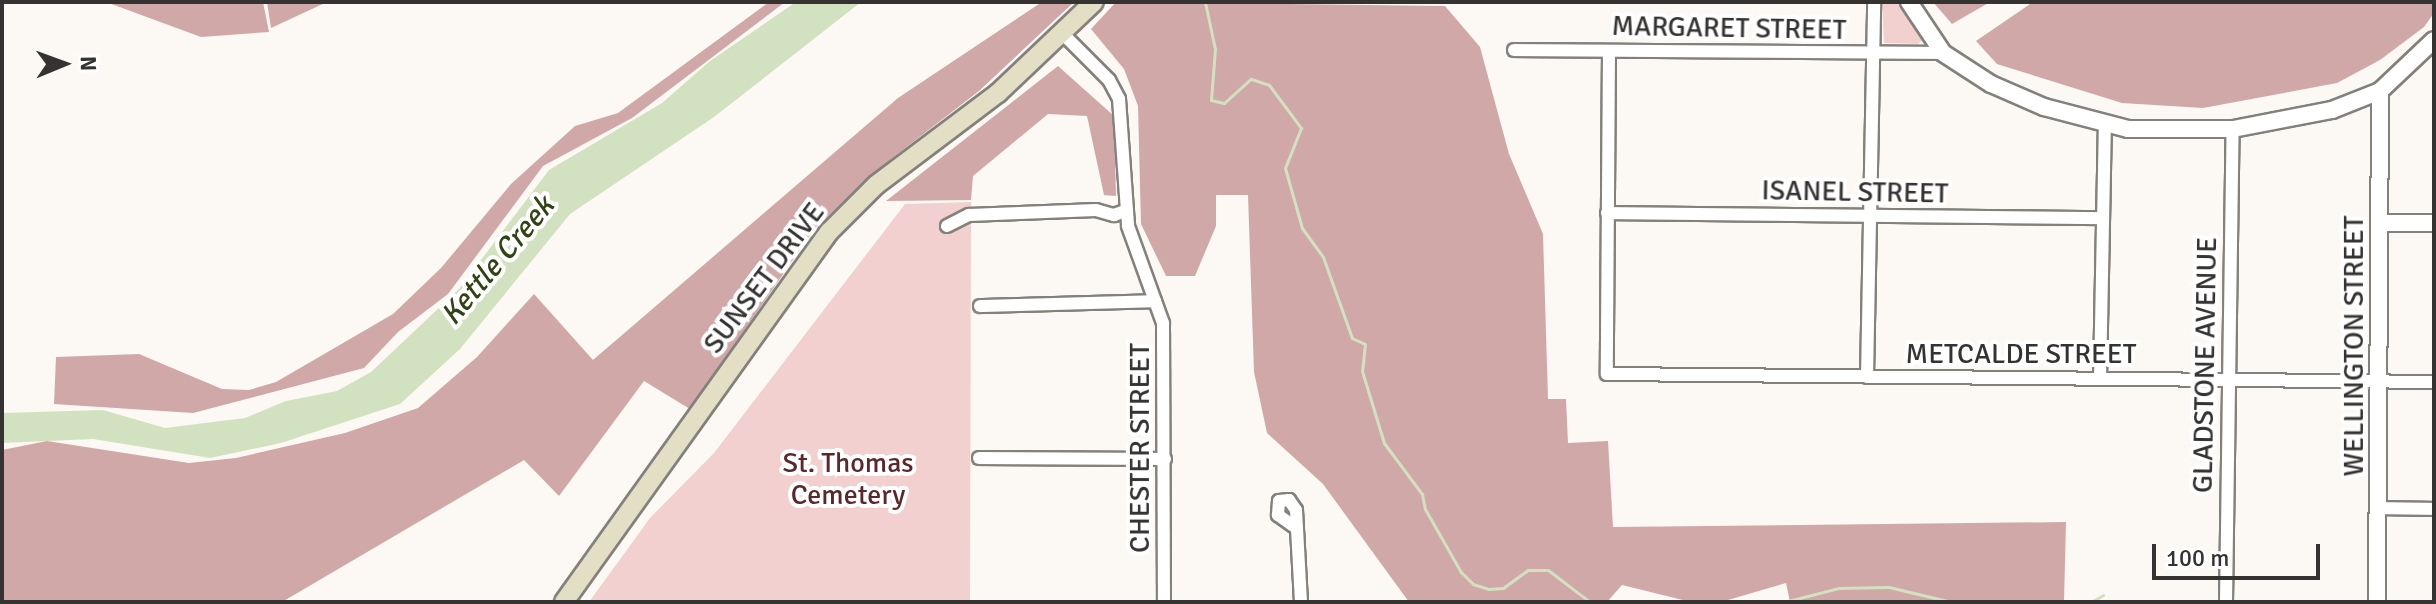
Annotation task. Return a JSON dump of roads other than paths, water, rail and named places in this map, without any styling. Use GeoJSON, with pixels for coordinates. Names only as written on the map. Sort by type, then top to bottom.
{"type":"FeatureCollection","features":[{"type":"Feature","properties":{"kind":"main road","name":"SUNSET DRIVE"},"geometry":{"type":"LineString","coordinates":[[564,602],[829,232],[876,185],[998,93],[1094,2]]}},
{"type":"Feature","properties":{"kind":"street"},"geometry":{"type":"LineString","coordinates":[[1867,377],[1870,54],[1874,2]]}},
{"type":"Feature","properties":{"kind":"street"},"geometry":{"type":"LineString","coordinates":[[1909,2],[1943,53],[2018,97],[2105,126],[2167,132],[2233,129],[2320,113],[2380,91],[2428,56],[2434,40]]}},
{"type":"Feature","properties":{"kind":"street","name":"CHESTER STREET"},"geometry":{"type":"LineString","coordinates":[[1063,34],[1109,80],[1119,99],[1125,129],[1125,211],[1155,301],[1167,349],[1164,602]]}},
{"type":"Feature","properties":{"kind":"street","name":"MARGARET STREET"},"geometry":{"type":"LineString","coordinates":[[1514,50],[1943,53]]}},
{"type":"Feature","properties":{"kind":"street"},"geometry":{"type":"LineString","coordinates":[[1607,213],[1609,51]]}},
{"type":"Feature","properties":{"kind":"street","name":"WELLINGTON STREET"},"geometry":{"type":"LineString","coordinates":[[2377,602],[2380,91]]}},
{"type":"Feature","properties":{"kind":"street"},"geometry":{"type":"LineString","coordinates":[[2100,379],[2105,126]]}},
{"type":"Feature","properties":{"kind":"street","name":"GLADSTONE AVENUE"},"geometry":{"type":"LineString","coordinates":[[2226,602],[2233,129]]}},
{"type":"Feature","properties":{"kind":"street"},"geometry":{"type":"LineString","coordinates":[[947,226],[969,215],[1125,211]]}},
{"type":"Feature","properties":{"kind":"street","name":"ISANEL STREET"},"geometry":{"type":"LineString","coordinates":[[1607,213],[2102,218]]}},
{"type":"Feature","properties":{"kind":"street","name":"METCALDE STREET"},"geometry":{"type":"LineString","coordinates":[[1607,213],[1607,374],[2434,382]]}},
{"type":"Feature","properties":{"kind":"street"},"geometry":{"type":"LineString","coordinates":[[2381,223],[2434,223]]}},
{"type":"Feature","properties":{"kind":"street"},"geometry":{"type":"LineString","coordinates":[[980,306],[1155,301]]}},
{"type":"Feature","properties":{"kind":"street"},"geometry":{"type":"LineString","coordinates":[[979,458],[1165,459]]}},
{"type":"Feature","properties":{"kind":"street"},"geometry":{"type":"LineString","coordinates":[[2379,508],[2434,509]]}},
{"type":"Feature","properties":{"kind":"street"},"geometry":{"type":"LineString","coordinates":[[1295,527],[1301,602]]}},
{"type":"Feature","properties":{"kind":"water","name":"Kettle Creek"},"geometry":{"type":"Polygon","coordinates":[[[796,2],[861,2],[714,117],[570,214],[460,349],[400,404],[281,443],[210,458],[93,439],[2,443],[2,413],[103,410],[165,428],[245,418],[286,401],[337,391],[371,372],[459,289],[549,170],[662,103],[710,61],[796,2]]]}},
{"type":"Feature","properties":{"kind":"waterway"},"geometry":{"type":"LineString","coordinates":[[1205,2],[1215,49],[1211,100],[1224,103],[1251,79],[1269,85],[1301,128],[1285,168],[1302,228],[1323,257],[1352,338],[1365,344],[1362,371],[1384,443],[1422,494],[1425,509],[1461,572],[1473,584],[1488,589],[1503,588],[1528,570],[1548,570],[1590,602]]}},
{"type":"Feature","properties":{"kind":"waterway"},"geometry":{"type":"LineString","coordinates":[[1784,602],[1839,588],[1889,587],[1951,602]]}},
{"type":"Feature","properties":{"kind":"waterway"},"geometry":{"type":"LineString","coordinates":[[2091,602],[2103,595]]}},
{"type":"Feature","properties":{"kind":"park label","name":"St. Thomas Cemetery"},"geometry":{"type":"Point","coordinates":[848,479]}}]}
